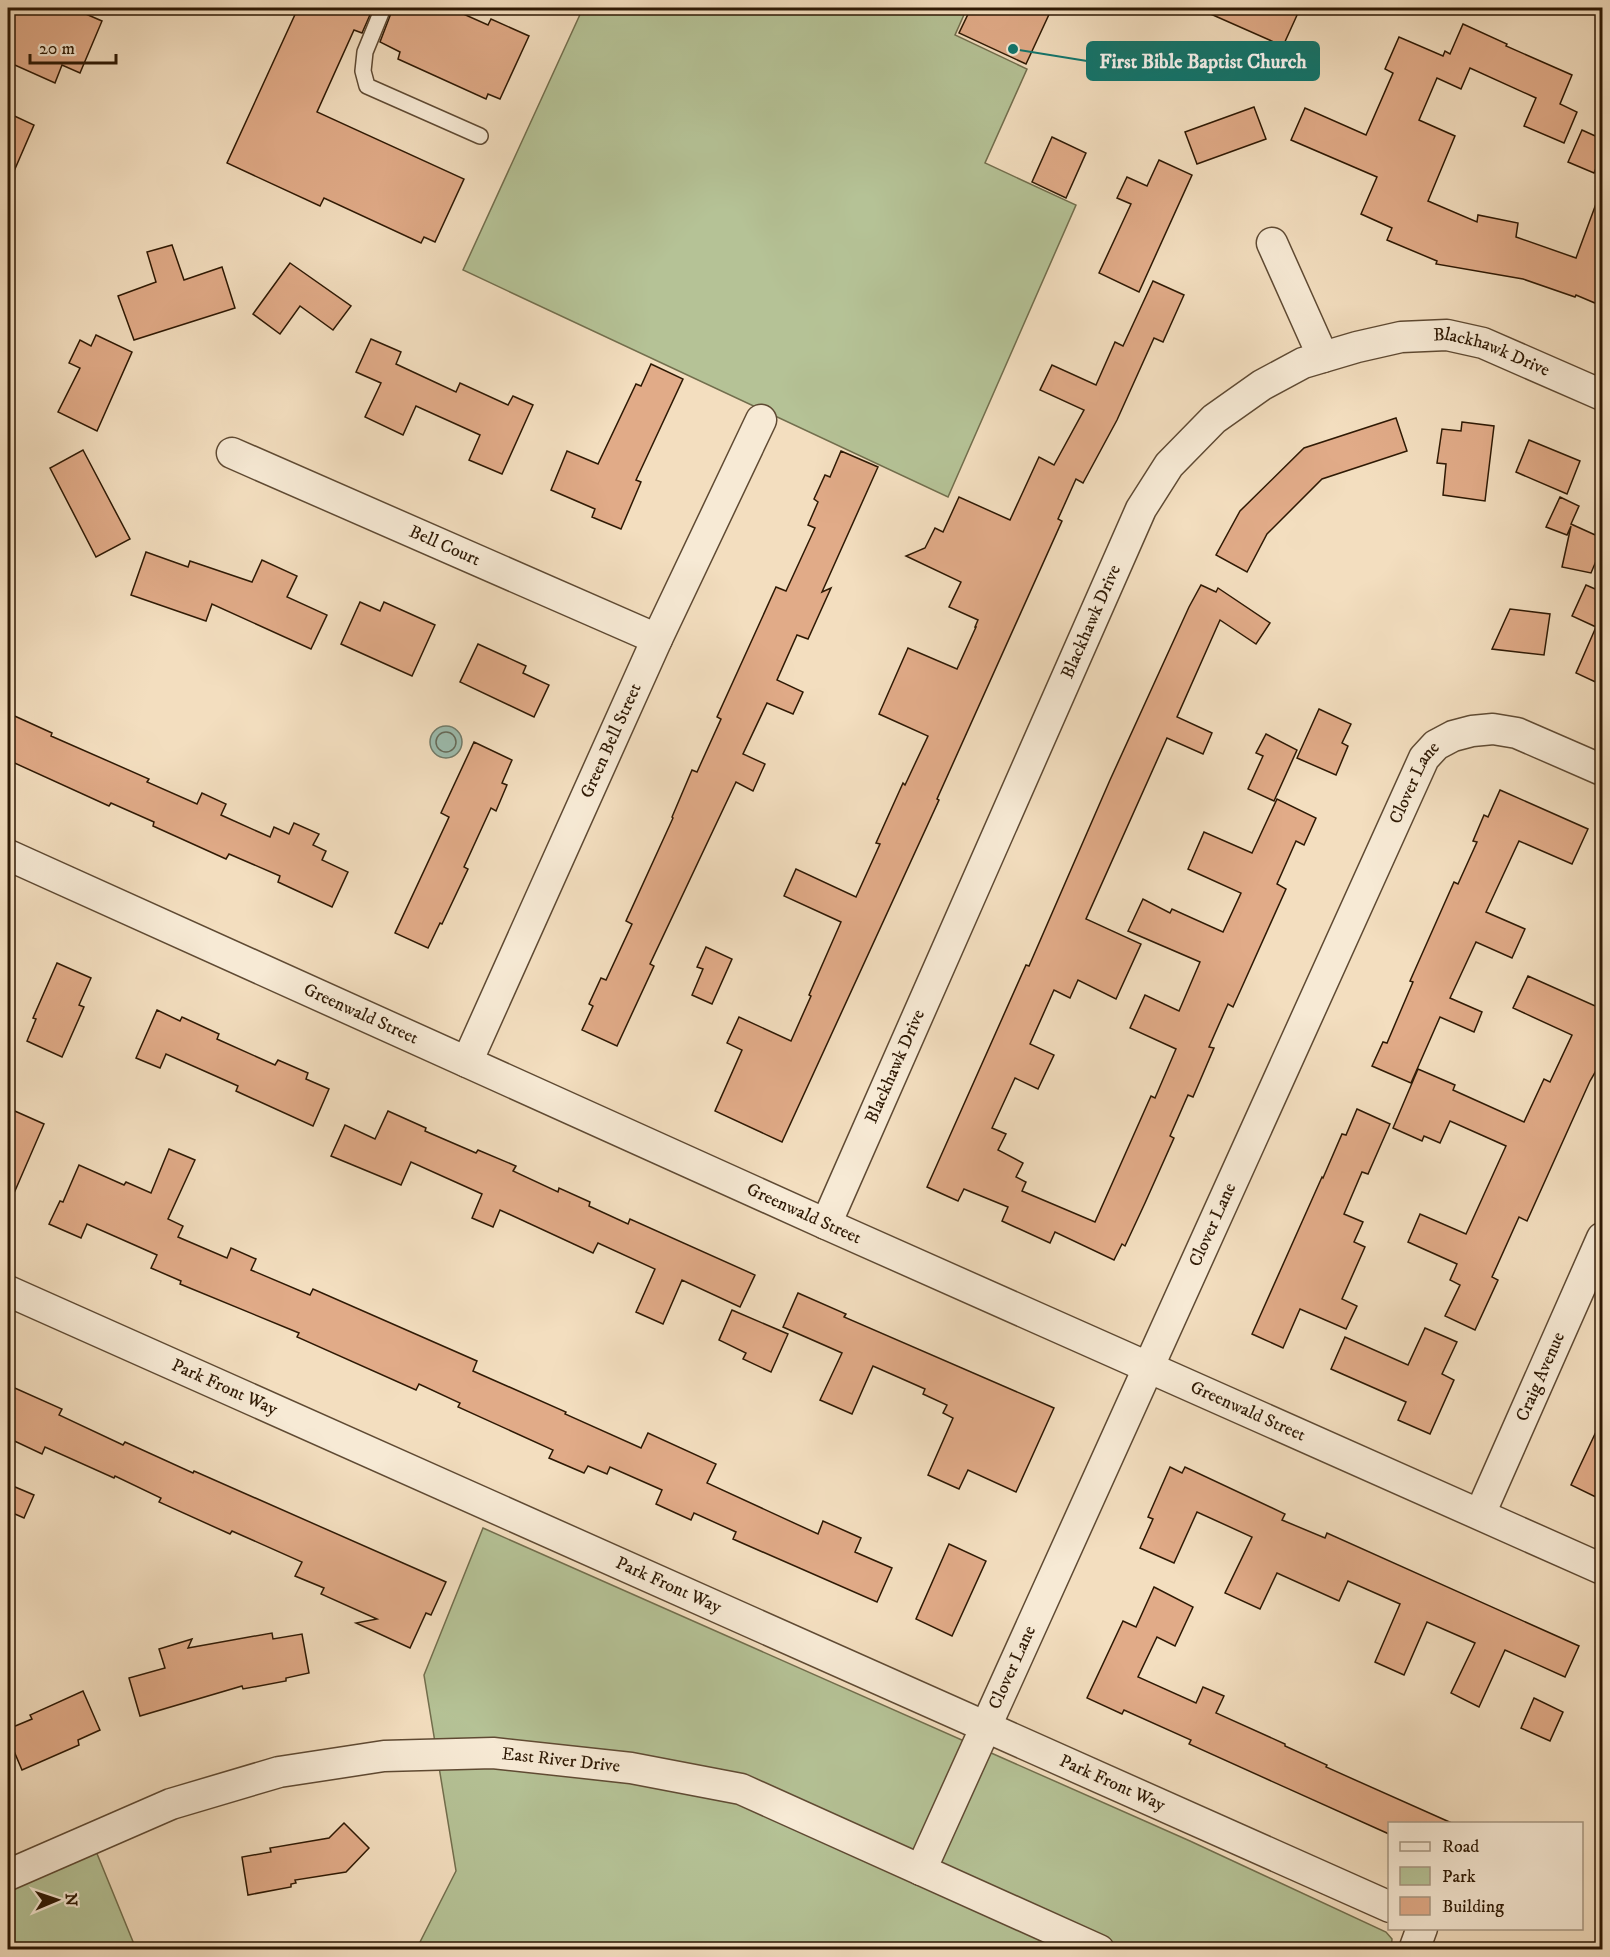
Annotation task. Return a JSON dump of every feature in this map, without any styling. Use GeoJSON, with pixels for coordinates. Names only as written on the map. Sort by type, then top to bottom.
{"type":"FeatureCollection","features":[{"type":"Feature","properties":{"kind":"street"},"geometry":{"type":"LineString","coordinates":[[1272,243],[1323,357]]}},
{"type":"Feature","properties":{"kind":"street","name":"Blackhawk Drive"},"geometry":{"type":"LineString","coordinates":[[826,1224],[1141,509],[1169,465],[1214,419],[1262,386],[1303,363],[1401,337],[1447,335],[1483,343],[1602,394]]}},
{"type":"Feature","properties":{"kind":"street","name":"Green Bell Street"},"geometry":{"type":"LineString","coordinates":[[467,1062],[657,639],[761,420]]}},
{"type":"Feature","properties":{"kind":"street","name":"Bell Court"},"geometry":{"type":"LineString","coordinates":[[232,453],[657,639]]}},
{"type":"Feature","properties":{"kind":"street","name":"Clover Lane"},"geometry":{"type":"LineString","coordinates":[[921,1870],[1424,758],[1436,745],[1453,736],[1493,729],[1517,733],[1602,770]]}},
{"type":"Feature","properties":{"kind":"street","name":"Greenwald Street"},"geometry":{"type":"LineString","coordinates":[[9,861],[467,1062],[1602,1569]]}},
{"type":"Feature","properties":{"kind":"street","name":"Craig Avenue"},"geometry":{"type":"LineString","coordinates":[[1480,1514],[1602,1238]]}},
{"type":"Feature","properties":{"kind":"street","name":"Park Front Way"},"geometry":{"type":"LineString","coordinates":[[8,1291],[1388,1906]]}},
{"type":"Feature","properties":{"kind":"street","name":"East River Drive"},"geometry":{"type":"LineString","coordinates":[[8,1875],[171,1804],[279,1772],[384,1756],[493,1753],[631,1768],[741,1788],[1099,1950]]}},
{"type":"Feature","properties":{"kind":"street"},"geometry":{"type":"LineString","coordinates":[[1414,1950],[1422,1930]]}},
{"type":"Feature","properties":{"kind":"lane"},"geometry":{"type":"LineString","coordinates":[[383,8],[365,52],[363,71],[367,86],[480,135]]}},
{"type":"Feature","properties":{"kind":"green space"},"geometry":{"type":"Polygon","coordinates":[[[583,8],[967,8],[955,35],[1027,69],[985,163],[1076,205],[948,497],[463,270],[583,8]]]}},
{"type":"Feature","properties":{"kind":"green space"},"geometry":{"type":"Polygon","coordinates":[[[483,1528],[1190,1841],[1386,1932],[1392,1939],[1391,1950],[416,1950],[456,1871],[424,1675],[483,1528]]]}},
{"type":"Feature","properties":{"kind":"green space"},"geometry":{"type":"Polygon","coordinates":[[[91,1839],[136,1949],[8,1949],[8,1875],[91,1839]]]}},
{"type":"Feature","properties":{"kind":"water"},"geometry":{"type":"Polygon","coordinates":[[[446,726],[457,731],[462,742],[457,753],[446,758],[435,753],[430,742],[435,731],[446,726]]]}},
{"type":"Feature","properties":{"kind":"building"},"geometry":{"type":"Polygon","coordinates":[[[15,8],[72,8],[102,21],[80,73],[62,65],[55,83],[8,62],[8,25],[15,8]]]}},
{"type":"Feature","properties":{"kind":"building"},"geometry":{"type":"Polygon","coordinates":[[[298,8],[373,8],[362,33],[354,30],[317,112],[464,179],[435,242],[424,237],[421,243],[324,198],[320,206],[227,163],[298,8]]]}},
{"type":"Feature","properties":{"kind":"building"},"geometry":{"type":"Polygon","coordinates":[[[393,8],[450,8],[488,25],[491,19],[529,36],[500,99],[488,94],[486,99],[398,59],[400,52],[380,42],[393,8]]]}},
{"type":"Feature","properties":{"kind":"building"},"geometry":{"type":"Polygon","coordinates":[[[971,8],[1052,8],[1026,64],[959,33],[971,8]]]}},
{"type":"Feature","properties":{"kind":"building"},"geometry":{"type":"Polygon","coordinates":[[[1197,8],[1286,8],[1298,13],[1283,46],[1197,8]]]}},
{"type":"Feature","properties":{"kind":"building"},"geometry":{"type":"Polygon","coordinates":[[[1463,24],[1572,75],[1560,104],[1577,112],[1564,143],[1524,126],[1536,98],[1470,68],[1461,89],[1437,78],[1419,120],[1455,136],[1428,201],[1477,222],[1478,215],[1518,223],[1516,237],[1576,258],[1600,193],[1602,194],[1602,306],[1576,295],[1575,297],[1523,279],[1436,264],[1437,261],[1387,240],[1392,228],[1361,214],[1377,177],[1291,140],[1305,108],[1366,135],[1393,73],[1385,69],[1399,37],[1443,56],[1445,51],[1450,54],[1463,24]]]}},
{"type":"Feature","properties":{"kind":"building"},"geometry":{"type":"Polygon","coordinates":[[[1254,107],[1266,139],[1197,164],[1185,132],[1254,107]]]}},
{"type":"Feature","properties":{"kind":"building"},"geometry":{"type":"Polygon","coordinates":[[[8,113],[34,125],[8,185],[8,113]]]}},
{"type":"Feature","properties":{"kind":"building"},"geometry":{"type":"Polygon","coordinates":[[[1582,130],[1602,139],[1602,154],[1594,173],[1568,162],[1582,130]]]}},
{"type":"Feature","properties":{"kind":"building"},"geometry":{"type":"Polygon","coordinates":[[[1052,137],[1086,153],[1066,198],[1032,182],[1052,137]]]}},
{"type":"Feature","properties":{"kind":"building"},"geometry":{"type":"Polygon","coordinates":[[[1159,160],[1192,175],[1139,292],[1099,273],[1131,204],[1117,198],[1127,177],[1147,186],[1159,160]]]}},
{"type":"Feature","properties":{"kind":"building"},"geometry":{"type":"Polygon","coordinates":[[[172,245],[184,280],[222,267],[235,308],[134,340],[118,296],[156,282],[147,252],[172,245]]]}},
{"type":"Feature","properties":{"kind":"building"},"geometry":{"type":"Polygon","coordinates":[[[290,263],[351,306],[333,330],[300,306],[280,334],[253,314],[290,263]]]}},
{"type":"Feature","properties":{"kind":"building"},"geometry":{"type":"Polygon","coordinates":[[[1153,281],[1184,295],[1163,342],[1154,338],[1117,420],[1083,483],[1076,479],[1058,519],[1062,521],[937,799],[939,800],[782,1142],[715,1111],[742,1050],[727,1043],[739,1017],[791,1041],[841,922],[784,896],[796,869],[856,897],[880,844],[876,843],[903,783],[905,785],[928,736],[879,714],[908,648],[957,669],[976,627],[978,620],[949,607],[961,582],[906,556],[925,548],[935,528],[943,532],[959,497],[1010,520],[1039,457],[1054,465],[1084,410],[1040,390],[1052,365],[1096,385],[1115,342],[1123,346],[1153,281]]]}},
{"type":"Feature","properties":{"kind":"building"},"geometry":{"type":"Polygon","coordinates":[[[96,335],[132,352],[97,431],[58,412],[80,368],[69,363],[80,340],[91,346],[96,335]]]}},
{"type":"Feature","properties":{"kind":"building"},"geometry":{"type":"Polygon","coordinates":[[[371,339],[401,352],[396,364],[456,392],[460,383],[508,405],[513,396],[533,405],[502,474],[469,460],[480,435],[416,406],[403,435],[365,417],[381,383],[356,372],[371,339]]]}},
{"type":"Feature","properties":{"kind":"building"},"geometry":{"type":"Polygon","coordinates":[[[651,364],[683,379],[636,480],[641,482],[621,529],[592,517],[595,509],[551,490],[567,451],[598,464],[636,384],[641,386],[651,364]]]}},
{"type":"Feature","properties":{"kind":"building"},"geometry":{"type":"Polygon","coordinates":[[[1396,418],[1407,451],[1322,479],[1267,534],[1247,572],[1216,555],[1240,511],[1304,448],[1396,418]]]}},
{"type":"Feature","properties":{"kind":"building"},"geometry":{"type":"Polygon","coordinates":[[[1462,422],[1494,426],[1485,501],[1443,495],[1446,464],[1437,463],[1442,429],[1461,431],[1462,422]]]}},
{"type":"Feature","properties":{"kind":"building"},"geometry":{"type":"Polygon","coordinates":[[[1529,440],[1580,461],[1567,494],[1516,472],[1529,440]]]}},
{"type":"Feature","properties":{"kind":"building"},"geometry":{"type":"Polygon","coordinates":[[[83,450],[130,539],[96,557],[50,468],[83,450]]]}},
{"type":"Feature","properties":{"kind":"building"},"geometry":{"type":"Polygon","coordinates":[[[841,451],[878,467],[822,592],[831,588],[808,639],[797,635],[777,680],[803,692],[793,714],[767,703],[743,754],[765,764],[753,791],[736,782],[650,964],[654,966],[617,1046],[582,1030],[593,1006],[589,1004],[601,978],[606,980],[632,924],[626,921],[673,818],[692,770],[697,772],[721,719],[717,717],[776,587],[786,591],[815,528],[808,525],[818,502],[814,499],[825,475],[830,477],[841,451]]]}},
{"type":"Feature","properties":{"kind":"building"},"geometry":{"type":"Polygon","coordinates":[[[1560,497],[1579,506],[1571,524],[1602,538],[1602,547],[1591,573],[1562,567],[1571,526],[1567,535],[1546,527],[1560,497]]]}},
{"type":"Feature","properties":{"kind":"building"},"geometry":{"type":"Polygon","coordinates":[[[146,552],[188,567],[190,561],[252,582],[262,560],[297,576],[287,597],[327,615],[311,649],[212,604],[206,621],[131,595],[146,552]]]}},
{"type":"Feature","properties":{"kind":"building"},"geometry":{"type":"Polygon","coordinates":[[[1201,585],[1216,592],[1218,588],[1270,623],[1256,644],[1220,620],[1177,717],[1212,733],[1203,754],[1167,738],[1086,919],[1141,944],[1116,999],[1078,980],[1070,998],[1054,990],[1030,1044],[1054,1055],[1038,1089],[1015,1078],[992,1128],[1006,1134],[998,1150],[1023,1163],[1016,1177],[1026,1182],[1022,1191],[1095,1222],[1151,1096],[1155,1098],[1176,1049],[1130,1028],[1145,995],[1179,1011],[1200,962],[1128,931],[1143,899],[1170,913],[1172,909],[1223,932],[1241,893],[1188,869],[1204,832],[1252,853],[1277,799],[1316,818],[1304,845],[1296,841],[1277,884],[1286,889],[1233,1007],[1228,1004],[1209,1047],[1214,1048],[1193,1097],[1188,1095],[1170,1136],[1174,1138],[1145,1203],[1125,1246],[1122,1244],[1114,1260],[1055,1232],[1050,1243],[1002,1221],[1008,1207],[964,1189],[958,1201],[927,1187],[1026,965],[1029,966],[1110,780],[1201,585]]]}},
{"type":"Feature","properties":{"kind":"building"},"geometry":{"type":"Polygon","coordinates":[[[1586,585],[1602,592],[1602,685],[1576,673],[1596,627],[1572,616],[1586,585]]]}},
{"type":"Feature","properties":{"kind":"building"},"geometry":{"type":"Polygon","coordinates":[[[360,602],[380,611],[384,602],[435,625],[412,676],[341,644],[360,602]]]}},
{"type":"Feature","properties":{"kind":"building"},"geometry":{"type":"Polygon","coordinates":[[[1510,609],[1550,614],[1544,655],[1492,649],[1510,609]]]}},
{"type":"Feature","properties":{"kind":"building"},"geometry":{"type":"Polygon","coordinates":[[[478,644],[526,666],[523,673],[549,685],[534,717],[460,682],[478,644]]]}},
{"type":"Feature","properties":{"kind":"building"},"geometry":{"type":"Polygon","coordinates":[[[1319,709],[1351,724],[1342,743],[1348,746],[1336,775],[1297,758],[1319,709]]]}},
{"type":"Feature","properties":{"kind":"building"},"geometry":{"type":"Polygon","coordinates":[[[8,713],[52,733],[51,736],[149,779],[147,782],[197,804],[202,793],[226,804],[221,815],[270,837],[274,827],[289,834],[294,823],[319,834],[313,845],[326,851],[322,860],[348,872],[332,907],[278,882],[280,876],[229,854],[226,859],[153,826],[154,822],[111,803],[109,806],[8,760],[8,713]]]}},
{"type":"Feature","properties":{"kind":"building"},"geometry":{"type":"Polygon","coordinates":[[[1266,734],[1297,750],[1274,801],[1248,789],[1263,756],[1256,753],[1266,734]]]}},
{"type":"Feature","properties":{"kind":"building"},"geometry":{"type":"Polygon","coordinates":[[[474,742],[512,760],[502,783],[507,785],[496,811],[491,808],[464,867],[468,869],[428,948],[395,933],[449,817],[441,813],[474,742]]]}},
{"type":"Feature","properties":{"kind":"building"},"geometry":{"type":"Polygon","coordinates":[[[1500,790],[1588,829],[1572,864],[1519,841],[1486,912],[1525,929],[1512,958],[1476,942],[1450,998],[1482,1012],[1474,1032],[1440,1017],[1411,1083],[1372,1066],[1383,1042],[1387,1043],[1413,982],[1410,981],[1454,882],[1458,884],[1477,842],[1473,841],[1484,815],[1488,817],[1500,790]]]}},
{"type":"Feature","properties":{"kind":"building"},"geometry":{"type":"Polygon","coordinates":[[[706,947],[732,959],[712,1004],[692,995],[703,969],[697,967],[706,947]]]}},
{"type":"Feature","properties":{"kind":"building"},"geometry":{"type":"Polygon","coordinates":[[[57,963],[91,978],[79,1005],[84,1007],[62,1057],[27,1041],[36,1019],[33,1018],[57,963]]]}},
{"type":"Feature","properties":{"kind":"building"},"geometry":{"type":"Polygon","coordinates":[[[1528,976],[1602,1009],[1602,1071],[1597,1069],[1590,1081],[1527,1221],[1519,1217],[1492,1277],[1498,1280],[1475,1330],[1445,1316],[1460,1285],[1450,1280],[1457,1264],[1408,1242],[1420,1214],[1466,1234],[1506,1146],[1450,1121],[1440,1143],[1424,1136],[1422,1141],[1393,1128],[1418,1069],[1455,1085],[1453,1090],[1524,1122],[1544,1079],[1550,1082],[1572,1035],[1513,1008],[1528,976]]]}},
{"type":"Feature","properties":{"kind":"building"},"geometry":{"type":"Polygon","coordinates":[[[157,1010],[180,1021],[182,1017],[219,1034],[217,1039],[275,1065],[278,1060],[308,1073],[306,1079],[329,1089],[313,1126],[236,1091],[238,1086],[166,1054],[160,1068],[136,1058],[157,1010]]]}},
{"type":"Feature","properties":{"kind":"building"},"geometry":{"type":"Polygon","coordinates":[[[8,1108],[44,1124],[8,1207],[8,1108]]]}},
{"type":"Feature","properties":{"kind":"building"},"geometry":{"type":"Polygon","coordinates":[[[1357,1109],[1390,1124],[1368,1174],[1362,1172],[1344,1214],[1363,1222],[1354,1242],[1365,1247],[1342,1299],[1357,1306],[1346,1329],[1300,1309],[1283,1348],[1252,1334],[1342,1134],[1346,1135],[1357,1109]]]}},
{"type":"Feature","properties":{"kind":"building"},"geometry":{"type":"Polygon","coordinates":[[[388,1111],[426,1128],[425,1131],[476,1153],[478,1150],[516,1166],[513,1171],[558,1192],[559,1188],[590,1202],[589,1206],[628,1224],[630,1219],[755,1275],[740,1307],[682,1280],[663,1324],[636,1312],[655,1269],[598,1243],[593,1253],[500,1210],[493,1227],[472,1218],[482,1194],[411,1162],[401,1185],[331,1156],[345,1125],[375,1139],[388,1111]]]}},
{"type":"Feature","properties":{"kind":"building"},"geometry":{"type":"Polygon","coordinates":[[[169,1149],[195,1160],[168,1219],[183,1226],[178,1237],[227,1258],[231,1248],[256,1259],[251,1270],[310,1295],[313,1289],[477,1361],[473,1371],[641,1448],[648,1433],[716,1464],[707,1483],[818,1534],[823,1521],[861,1538],[855,1552],[892,1568],[877,1602],[733,1539],[736,1532],[694,1513],[691,1520],[656,1504],[662,1490],[610,1467],[607,1474],[588,1466],[584,1473],[549,1458],[553,1450],[458,1407],[460,1403],[419,1384],[416,1390],[297,1337],[299,1333],[180,1284],[181,1281],[151,1268],[157,1255],[87,1224],[81,1238],[49,1224],[60,1201],[63,1202],[79,1165],[124,1185],[126,1182],[151,1193],[169,1149]]]}},
{"type":"Feature","properties":{"kind":"building"},"geometry":{"type":"Polygon","coordinates":[[[798,1293],[846,1314],[844,1317],[1054,1408],[1016,1492],[968,1470],[959,1489],[928,1475],[953,1418],[943,1413],[947,1405],[923,1394],[925,1389],[873,1366],[852,1414],[820,1400],[842,1353],[783,1327],[798,1293]]]}},
{"type":"Feature","properties":{"kind":"building"},"geometry":{"type":"Polygon","coordinates":[[[732,1310],[788,1334],[771,1372],[743,1359],[746,1353],[719,1340],[732,1310]]]}},
{"type":"Feature","properties":{"kind":"building"},"geometry":{"type":"Polygon","coordinates":[[[1425,1328],[1457,1342],[1442,1374],[1454,1380],[1430,1434],[1398,1420],[1406,1402],[1331,1369],[1345,1337],[1408,1365],[1425,1328]]]}},
{"type":"Feature","properties":{"kind":"building"},"geometry":{"type":"Polygon","coordinates":[[[8,1385],[62,1409],[59,1415],[123,1445],[125,1442],[193,1473],[194,1471],[446,1582],[431,1615],[426,1613],[410,1648],[356,1623],[377,1619],[321,1594],[324,1588],[295,1576],[302,1562],[232,1531],[230,1534],[159,1502],[161,1498],[115,1476],[114,1478],[45,1447],[42,1454],[8,1438],[8,1385]]]}},
{"type":"Feature","properties":{"kind":"building"},"geometry":{"type":"Polygon","coordinates":[[[1602,1419],[1602,1500],[1571,1485],[1602,1419]]]}},
{"type":"Feature","properties":{"kind":"building"},"geometry":{"type":"Polygon","coordinates":[[[1170,1467],[1182,1473],[1185,1467],[1285,1514],[1282,1520],[1325,1538],[1327,1533],[1579,1646],[1565,1677],[1505,1650],[1479,1707],[1451,1693],[1475,1643],[1427,1622],[1404,1675],[1375,1662],[1400,1604],[1348,1581],[1339,1601],[1277,1573],[1260,1609],[1225,1593],[1252,1537],[1197,1512],[1174,1563],[1140,1548],[1153,1519],[1148,1517],[1170,1467]]]}},
{"type":"Feature","properties":{"kind":"building"},"geometry":{"type":"Polygon","coordinates":[[[8,1484],[34,1495],[24,1518],[8,1511],[8,1484]]]}},
{"type":"Feature","properties":{"kind":"building"},"geometry":{"type":"Polygon","coordinates":[[[949,1544],[986,1561],[952,1636],[916,1619],[949,1544]]]}},
{"type":"Feature","properties":{"kind":"building"},"geometry":{"type":"Polygon","coordinates":[[[1154,1587],[1193,1607],[1175,1646],[1157,1637],[1138,1677],[1196,1703],[1203,1687],[1224,1696],[1216,1713],[1285,1744],[1327,1765],[1326,1767],[1450,1822],[1388,1822],[1388,1834],[1189,1744],[1191,1740],[1124,1710],[1122,1714],[1087,1698],[1123,1621],[1136,1627],[1154,1587]]]}},
{"type":"Feature","properties":{"kind":"building"},"geometry":{"type":"Polygon","coordinates":[[[272,1633],[273,1639],[302,1634],[309,1673],[286,1678],[286,1681],[243,1689],[242,1686],[140,1716],[129,1678],[165,1668],[159,1649],[192,1639],[188,1648],[272,1633]]]}},
{"type":"Feature","properties":{"kind":"building"},"geometry":{"type":"Polygon","coordinates":[[[83,1691],[100,1730],[78,1740],[79,1745],[22,1770],[8,1737],[8,1729],[32,1719],[30,1715],[83,1691]]]}},
{"type":"Feature","properties":{"kind":"building"},"geometry":{"type":"Polygon","coordinates":[[[1534,1698],[1563,1712],[1550,1741],[1521,1728],[1534,1698]]]}},
{"type":"Feature","properties":{"kind":"building"},"geometry":{"type":"Polygon","coordinates":[[[344,1823],[369,1848],[346,1872],[295,1880],[296,1883],[291,1884],[291,1887],[248,1895],[242,1857],[271,1852],[270,1848],[329,1838],[344,1823]]]}},
{"type":"Feature","properties":{"kind":"place","name":"First Bible Baptist Church"},"geometry":{"type":"Point","coordinates":[1013,49]}}]}
